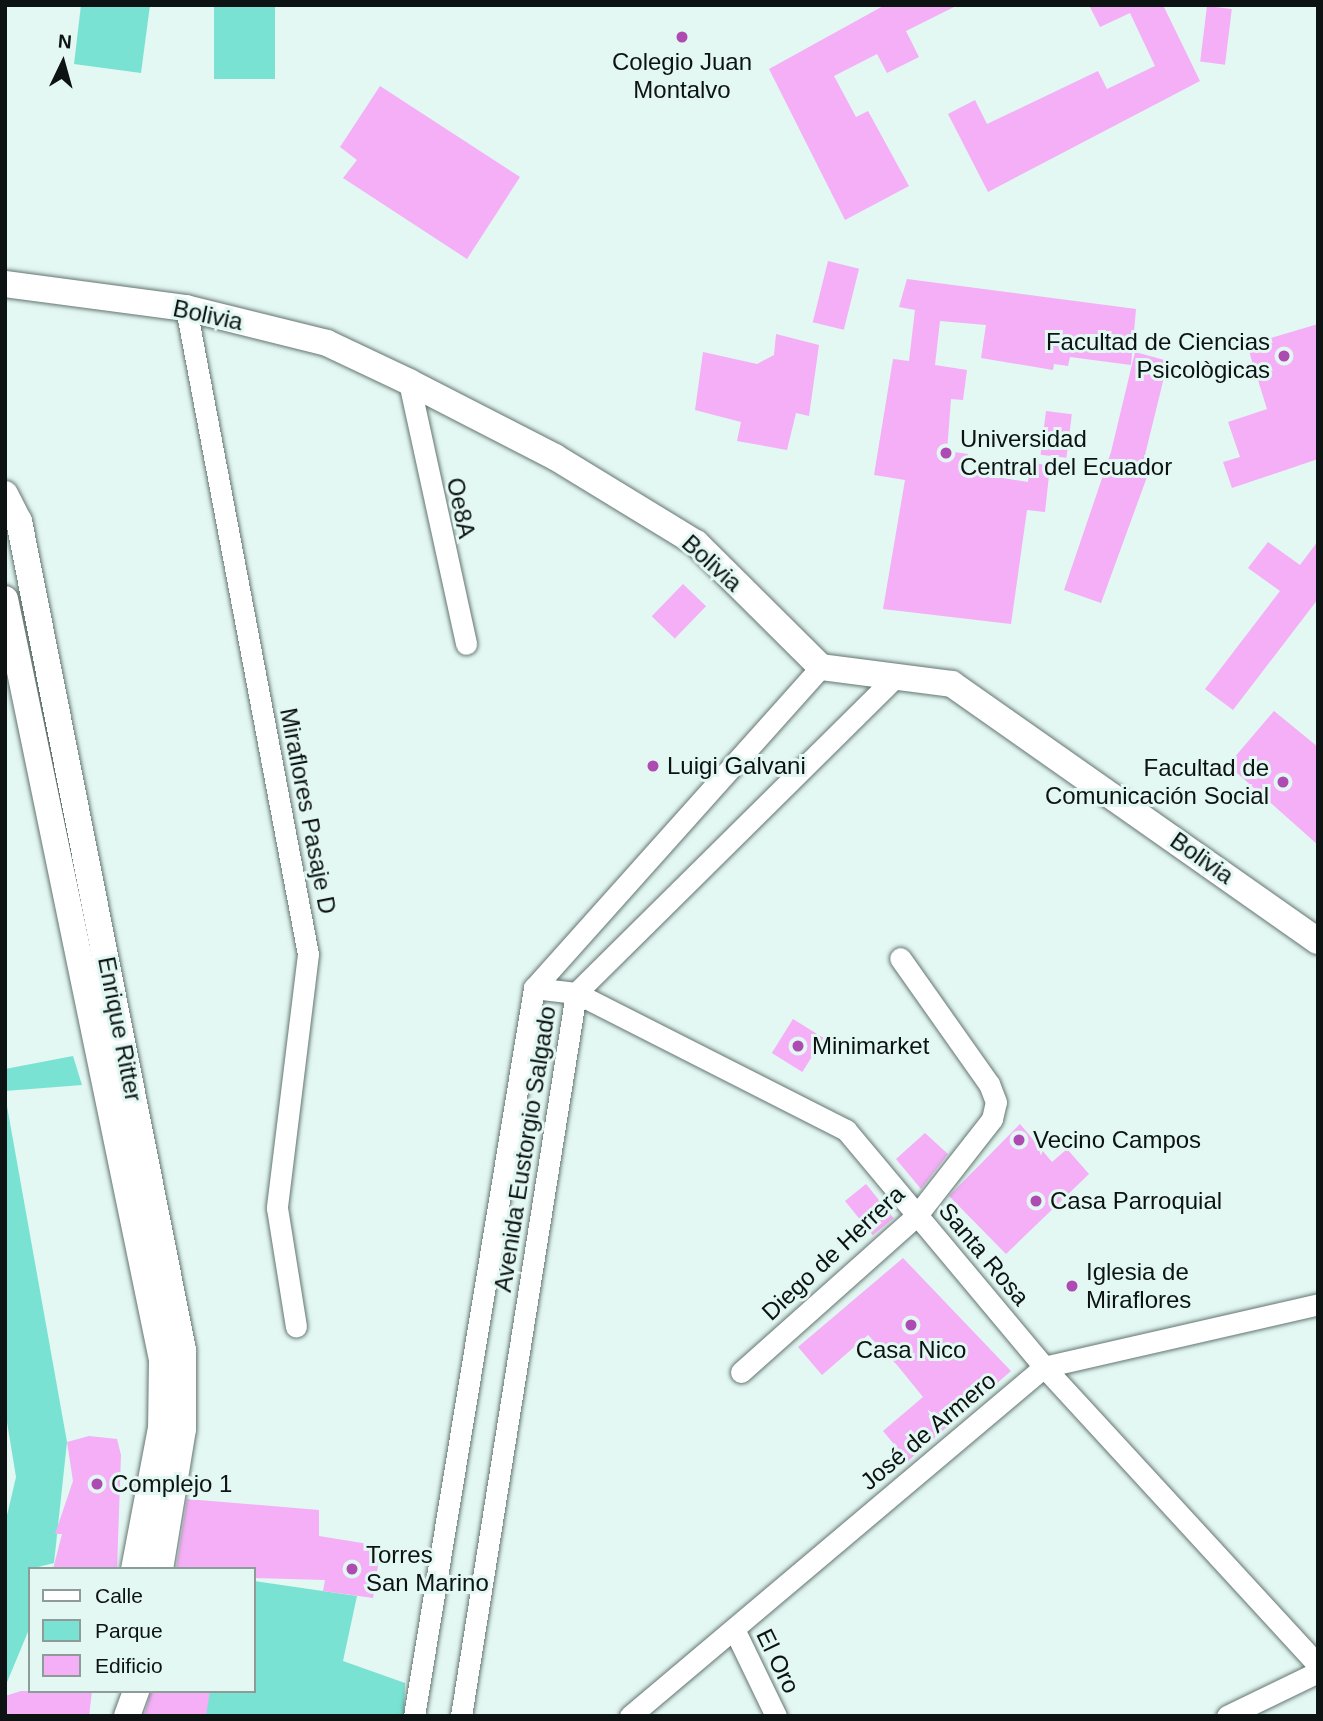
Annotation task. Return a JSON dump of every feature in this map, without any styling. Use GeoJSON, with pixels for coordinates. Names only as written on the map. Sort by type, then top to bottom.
{"type":"FeatureCollection","features":[{"type":"Feature","properties":{"kind":"street","name":"Bolivia"},"geometry":{"type":"LineString","coordinates":[[5,284],[186,308],[327,343],[409,382],[555,457],[696,543],[821,667],[952,684],[1318,941]]}},
{"type":"Feature","properties":{"kind":"street","name":"Miraflores Pasaje D"},"geometry":{"type":"LineString","coordinates":[[186,308],[308,954],[277,1208],[296,1326]]}},
{"type":"Feature","properties":{"kind":"street","name":"Oe8A"},"geometry":{"type":"LineString","coordinates":[[409,382],[466,644]]}},
{"type":"Feature","properties":{"kind":"street","name":"Enrique Ritter"},"geometry":{"type":"LineString","coordinates":[[5,494],[19,522],[183,1350],[183,1429],[160,1567]]}},
{"type":"Feature","properties":{"kind":"street","name":"Enrique Ritter"},"geometry":{"type":"LineString","coordinates":[[5,599],[162,1360],[161,1428],[134,1567]]}},
{"type":"Feature","properties":{"kind":"street","name":"Avenida Eustorgio Salgado"},"geometry":{"type":"LineString","coordinates":[[414,1716],[534,988],[821,667]]}},
{"type":"Feature","properties":{"kind":"street","name":"Avenida Eustorgio Salgado"},"geometry":{"type":"LineString","coordinates":[[461,1716],[576,993],[895,677]]}},
{"type":"Feature","properties":{"kind":"street","name":"Diego de Herrera"},"geometry":{"type":"LineString","coordinates":[[741,1372],[917,1215],[992,1119],[996,1102],[900,958]]}},
{"type":"Feature","properties":{"kind":"street","name":"Santa Rosa"},"geometry":{"type":"LineString","coordinates":[[534,988],[576,993],[846,1130],[1044,1367],[1318,1665]]}},
{"type":"Feature","properties":{"kind":"street","name":"José de Armero"},"geometry":{"type":"LineString","coordinates":[[630,1716],[1044,1367],[1318,1304]]}},
{"type":"Feature","properties":{"kind":"street","name":"El Oro"},"geometry":{"type":"LineString","coordinates":[[734,1629],[776,1716]]}},
{"type":"Feature","properties":{"kind":"street"},"geometry":{"type":"LineString","coordinates":[[1227,1716],[1318,1672]]}},
{"type":"Feature","properties":{"kind":"street"},"geometry":{"type":"LineString","coordinates":[[114,1693],[116,1716]]}},
{"type":"Feature","properties":{"kind":"street"},"geometry":{"type":"LineString","coordinates":[[127,1716],[135,1693]]}},
{"type":"Feature","properties":{"kind":"green space"},"geometry":{"type":"Polygon","coordinates":[[[81,5],[150,5],[141,73],[74,64],[81,5]]]}},
{"type":"Feature","properties":{"kind":"green space"},"geometry":{"type":"Polygon","coordinates":[[[214,5],[275,5],[275,79],[214,79],[214,5]]]}},
{"type":"Feature","properties":{"kind":"green space"},"geometry":{"type":"Polygon","coordinates":[[[73,1056],[82,1085],[5,1091],[5,1069],[73,1056]]]}},
{"type":"Feature","properties":{"kind":"green space"},"geometry":{"type":"Polygon","coordinates":[[[5,1095],[67,1442],[54,1563],[28,1567],[28,1632],[5,1687],[5,1524],[16,1477],[5,1410],[5,1095]]]}},
{"type":"Feature","properties":{"kind":"green space"},"geometry":{"type":"Polygon","coordinates":[[[256,1581],[357,1596],[343,1661],[405,1683],[404,1716],[204,1716],[209,1693],[256,1693],[256,1581]]]}},
{"type":"Feature","properties":{"kind":"building"},"geometry":{"type":"Polygon","coordinates":[[[885,5],[958,5],[906,31],[919,57],[887,73],[877,54],[834,76],[856,117],[868,111],[909,186],[845,220],[769,69],[885,5]]]}},
{"type":"Feature","properties":{"kind":"building"},"geometry":{"type":"Polygon","coordinates":[[[1089,5],[1163,5],[1200,81],[988,192],[948,114],[975,100],[987,124],[1098,71],[1107,89],[1155,66],[1130,13],[1100,27],[1089,5]]]}},
{"type":"Feature","properties":{"kind":"building"},"geometry":{"type":"Polygon","coordinates":[[[1207,6],[1232,9],[1225,65],[1200,62],[1207,6]]]}},
{"type":"Feature","properties":{"kind":"building"},"geometry":{"type":"Polygon","coordinates":[[[380,86],[520,177],[467,259],[343,178],[357,160],[340,147],[380,86]]]}},
{"type":"Feature","properties":{"kind":"building"},"geometry":{"type":"Polygon","coordinates":[[[828,261],[859,269],[844,330],[813,322],[828,261]]]}},
{"type":"Feature","properties":{"kind":"building"},"geometry":{"type":"Polygon","coordinates":[[[907,279],[1136,309],[1131,365],[1070,357],[1068,366],[1054,364],[1053,370],[981,358],[986,325],[940,321],[935,365],[967,370],[963,400],[951,399],[947,451],[968,454],[966,472],[1028,482],[1030,462],[1050,466],[1045,512],[1027,510],[1011,624],[883,609],[905,480],[874,475],[893,359],[909,361],[915,310],[899,307],[907,279]]]}},
{"type":"Feature","properties":{"kind":"building"},"geometry":{"type":"Polygon","coordinates":[[[1318,324],[1318,459],[1232,488],[1223,462],[1240,457],[1228,422],[1267,409],[1247,345],[1318,324]]]}},
{"type":"Feature","properties":{"kind":"building"},"geometry":{"type":"Polygon","coordinates":[[[776,334],[819,345],[809,416],[796,413],[787,450],[737,441],[741,422],[695,410],[703,352],[757,364],[774,355],[776,334]]]}},
{"type":"Feature","properties":{"kind":"building"},"geometry":{"type":"Polygon","coordinates":[[[1135,352],[1168,361],[1143,463],[1151,466],[1101,603],[1064,590],[1111,452],[1135,352]]]}},
{"type":"Feature","properties":{"kind":"building"},"geometry":{"type":"Polygon","coordinates":[[[1046,411],[1072,414],[1066,458],[1041,455],[1046,411]]]}},
{"type":"Feature","properties":{"kind":"building"},"geometry":{"type":"Polygon","coordinates":[[[1318,541],[1318,599],[1233,710],[1205,689],[1280,591],[1248,568],[1268,542],[1300,565],[1318,541]]]}},
{"type":"Feature","properties":{"kind":"building"},"geometry":{"type":"Polygon","coordinates":[[[683,584],[706,606],[675,639],[652,616],[683,584]]]}},
{"type":"Feature","properties":{"kind":"building","name":"Facultad de Comunicación Social"},"geometry":{"type":"Polygon","coordinates":[[[1274,711],[1318,747],[1318,845],[1228,765],[1274,711]]]}},
{"type":"Feature","properties":{"kind":"building","name":"Minimarket"},"geometry":{"type":"Polygon","coordinates":[[[793,1019],[824,1038],[802,1072],[772,1053],[793,1019]]]}},
{"type":"Feature","properties":{"kind":"building"},"geometry":{"type":"Polygon","coordinates":[[[1020,1124],[1052,1162],[1067,1149],[1089,1174],[1006,1254],[949,1196],[1020,1124]]]}},
{"type":"Feature","properties":{"kind":"building"},"geometry":{"type":"Polygon","coordinates":[[[925,1133],[948,1154],[921,1189],[896,1159],[925,1133]]]}},
{"type":"Feature","properties":{"kind":"building"},"geometry":{"type":"Polygon","coordinates":[[[866,1184],[894,1218],[873,1235],[845,1201],[866,1184]]]}},
{"type":"Feature","properties":{"kind":"building"},"geometry":{"type":"Polygon","coordinates":[[[903,1258],[1011,1371],[908,1461],[883,1431],[923,1397],[897,1365],[868,1335],[822,1375],[798,1347],[903,1258]]]}},
{"type":"Feature","properties":{"kind":"building","name":"Complejo 1"},"geometry":{"type":"Polygon","coordinates":[[[89,1436],[117,1439],[121,1455],[117,1567],[54,1567],[62,1534],[55,1534],[73,1481],[67,1442],[89,1436]]]}},
{"type":"Feature","properties":{"kind":"building"},"geometry":{"type":"Polygon","coordinates":[[[187,1499],[319,1510],[319,1536],[381,1546],[373,1598],[323,1591],[325,1580],[256,1578],[256,1567],[176,1567],[187,1499]]]}},
{"type":"Feature","properties":{"kind":"building"},"geometry":{"type":"Polygon","coordinates":[[[21,1691],[92,1693],[89,1716],[5,1716],[5,1696],[21,1691]]]}},
{"type":"Feature","properties":{"kind":"building"},"geometry":{"type":"Polygon","coordinates":[[[150,1693],[210,1693],[206,1716],[144,1716],[150,1693]]]}},
{"type":"Feature","properties":{"kind":"place","name":"Colegio Juan Montalvo"},"geometry":{"type":"Point","coordinates":[682,37]}},
{"type":"Feature","properties":{"kind":"place","name":"Facultad de Ciencias Psicològicas"},"geometry":{"type":"Point","coordinates":[1284,356]}},
{"type":"Feature","properties":{"kind":"place","name":"Universidad Central del Ecuador"},"geometry":{"type":"Point","coordinates":[946,453]}},
{"type":"Feature","properties":{"kind":"place","name":"Luigi Galvani"},"geometry":{"type":"Point","coordinates":[653,766]}},
{"type":"Feature","properties":{"kind":"place","name":"Facultad de Comunicación Social"},"geometry":{"type":"Point","coordinates":[1283,782]}},
{"type":"Feature","properties":{"kind":"place","name":"Minimarket"},"geometry":{"type":"Point","coordinates":[798,1046]}},
{"type":"Feature","properties":{"kind":"place","name":"Vecino Campos"},"geometry":{"type":"Point","coordinates":[1019,1140]}},
{"type":"Feature","properties":{"kind":"place","name":"Casa Parroquial"},"geometry":{"type":"Point","coordinates":[1036,1201]}},
{"type":"Feature","properties":{"kind":"place","name":"Iglesia de Miraflores"},"geometry":{"type":"Point","coordinates":[1072,1286]}},
{"type":"Feature","properties":{"kind":"place","name":"Casa Nico"},"geometry":{"type":"Point","coordinates":[911,1325]}},
{"type":"Feature","properties":{"kind":"place","name":"Complejo 1"},"geometry":{"type":"Point","coordinates":[97,1484]}},
{"type":"Feature","properties":{"kind":"place","name":"Torres San Marino"},"geometry":{"type":"Point","coordinates":[352,1569]}}]}
